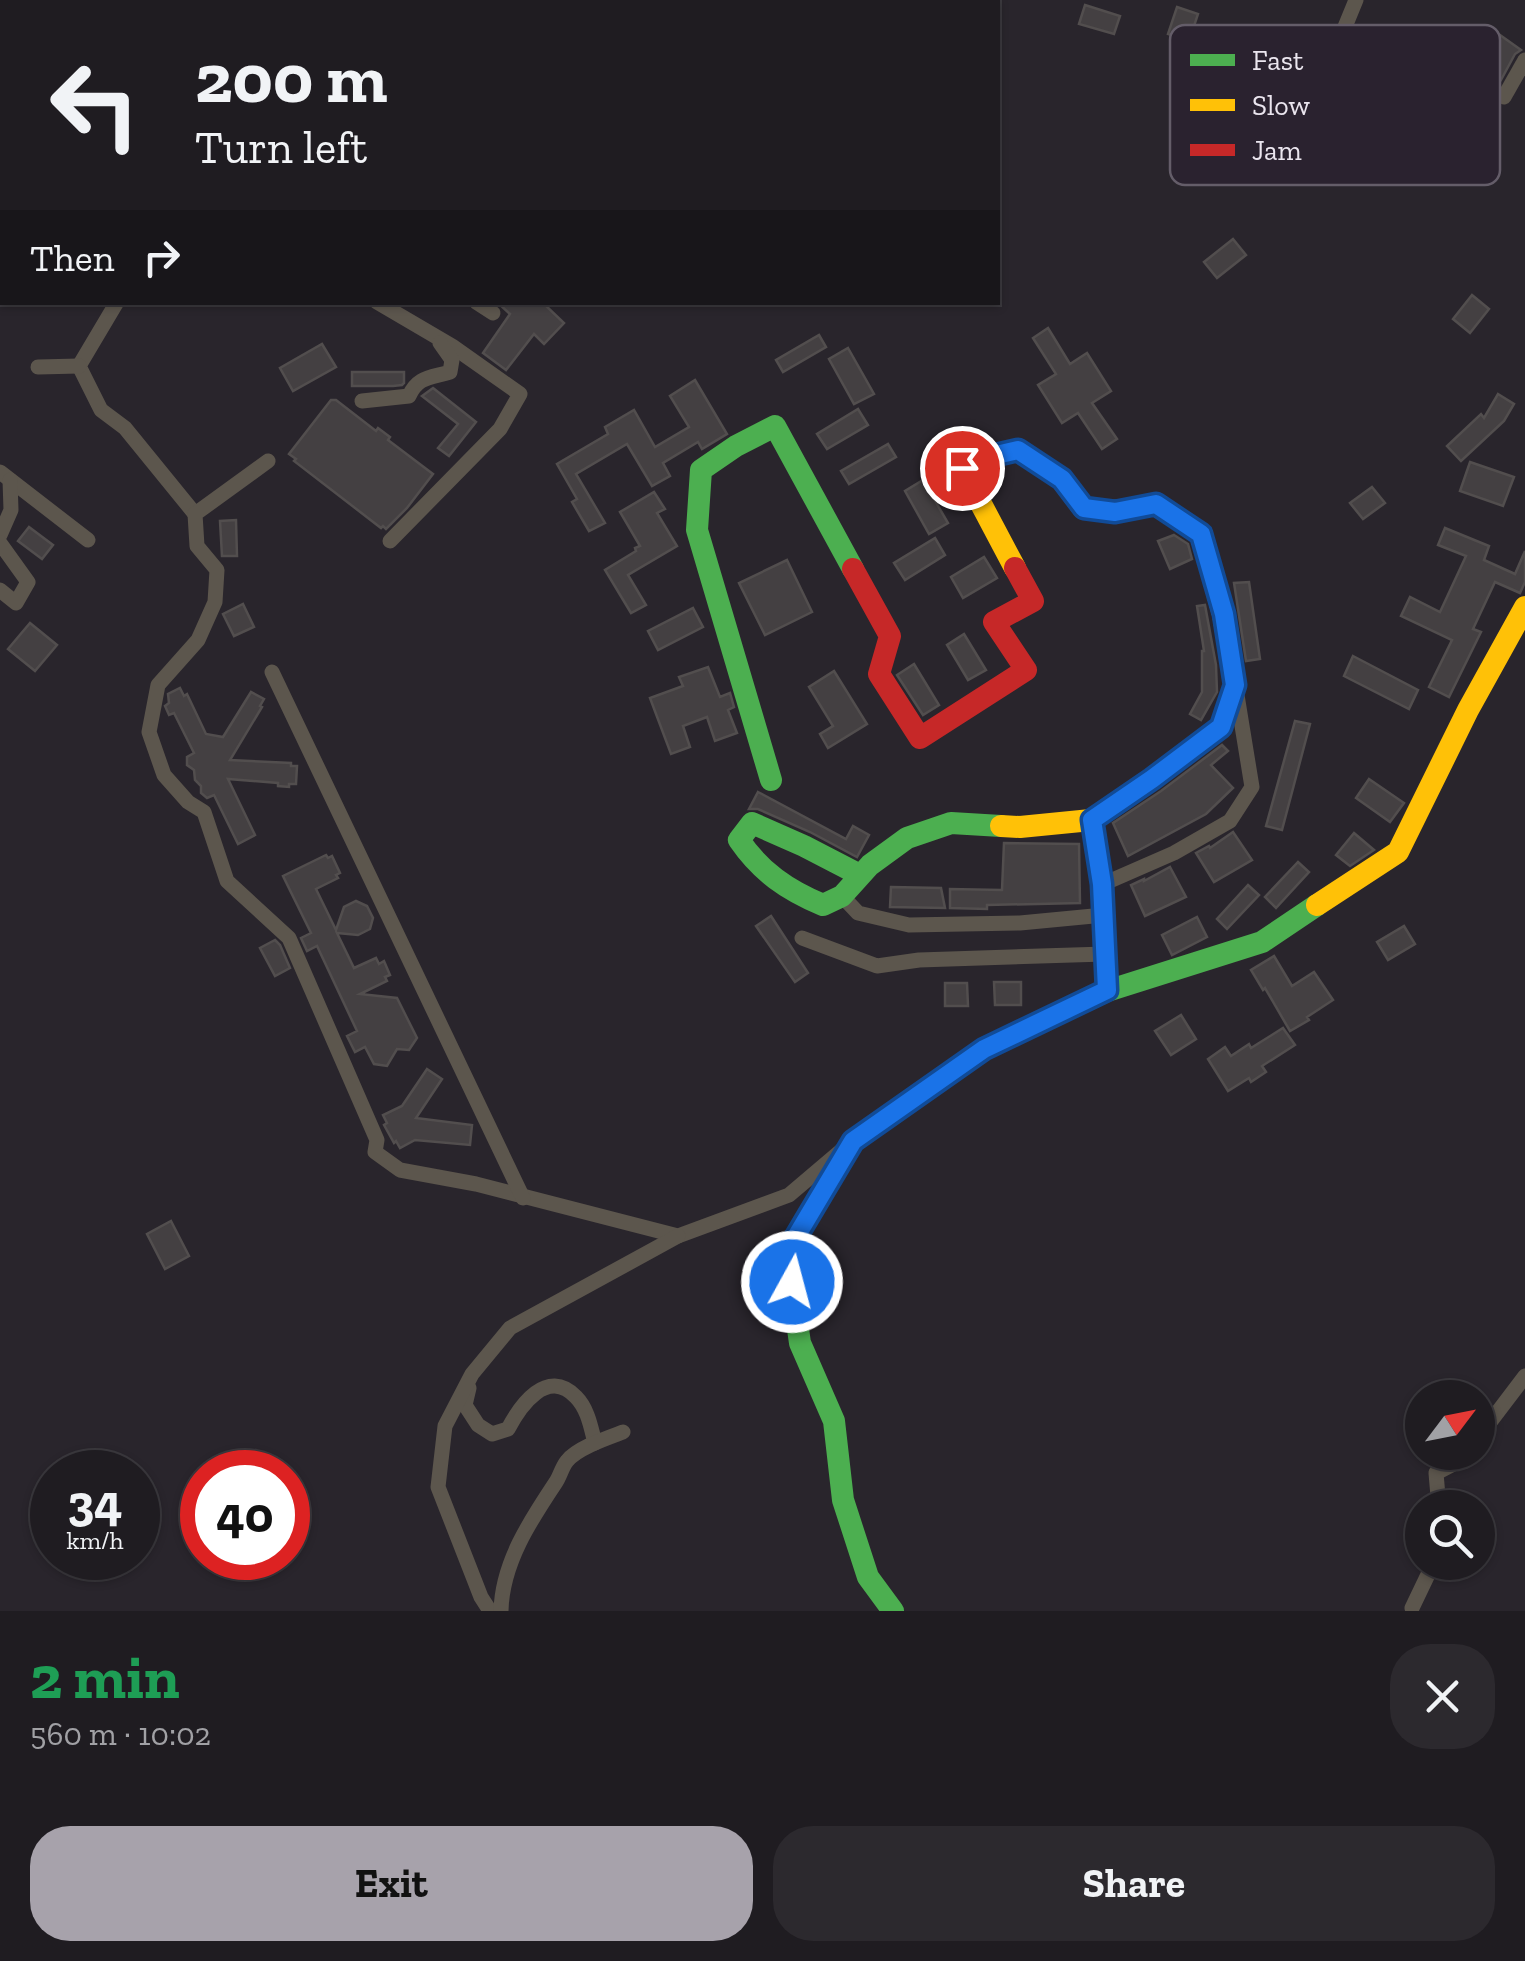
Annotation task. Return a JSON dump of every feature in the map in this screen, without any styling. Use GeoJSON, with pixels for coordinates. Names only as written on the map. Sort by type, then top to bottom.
{"type":"FeatureCollection","features":[{"type":"Feature","properties":{"kind":"street"},"geometry":{"type":"LineString","coordinates":[[1346,25],[1356,0]]}},
{"type":"Feature","properties":{"kind":"street"},"geometry":{"type":"LineString","coordinates":[[1504,97],[1525,60]]}},
{"type":"Feature","properties":{"kind":"street"},"geometry":{"type":"LineString","coordinates":[[79,366],[115,305]]}},
{"type":"Feature","properties":{"kind":"street"},"geometry":{"type":"LineString","coordinates":[[382,305],[436,336],[520,394],[500,429],[390,541]]}},
{"type":"Feature","properties":{"kind":"street"},"geometry":{"type":"LineString","coordinates":[[481,305],[492,312]]}},
{"type":"Feature","properties":{"kind":"street"},"geometry":{"type":"LineString","coordinates":[[362,401],[408,396],[426,376],[450,372],[452,360],[436,336]]}},
{"type":"Feature","properties":{"kind":"street"},"geometry":{"type":"LineString","coordinates":[[38,367],[79,366]]}},
{"type":"Feature","properties":{"kind":"street"},"geometry":{"type":"LineString","coordinates":[[79,366],[101,410],[125,428],[195,514],[197,546],[217,570],[216,602],[198,640],[158,685],[149,732],[164,775],[188,802],[204,812],[227,881],[289,938],[377,1140],[375,1152],[400,1170],[476,1184],[678,1236]]}},
{"type":"Feature","properties":{"kind":"street"},"geometry":{"type":"LineString","coordinates":[[771,780],[697,530],[701,470],[774,426],[890,636],[879,674],[920,738],[1026,670],[994,622],[1034,601],[962,468],[983,458],[1018,450],[1062,479],[1084,508],[1115,512],[1156,504],[1201,534],[1224,614],[1252,788],[1230,820],[1174,853],[1102,884]]}},
{"type":"Feature","properties":{"kind":"street"},"geometry":{"type":"LineString","coordinates":[[195,514],[268,460]]}},
{"type":"Feature","properties":{"kind":"street"},"geometry":{"type":"LineString","coordinates":[[0,590],[16,603],[28,582],[0,539],[10,510],[5,476]]}},
{"type":"Feature","properties":{"kind":"street"},"geometry":{"type":"LineString","coordinates":[[5,476],[88,540]]}},
{"type":"Feature","properties":{"kind":"street"},"geometry":{"type":"LineString","coordinates":[[490,1611],[438,1487],[445,1426],[472,1374],[510,1328],[678,1236],[789,1195],[853,1141],[984,1049],[1107,990],[1262,942],[1398,852],[1468,710],[1525,608]]}},
{"type":"Feature","properties":{"kind":"street"},"geometry":{"type":"LineString","coordinates":[[272,672],[523,1198]]}},
{"type":"Feature","properties":{"kind":"street"},"geometry":{"type":"LineString","coordinates":[[860,875],[752,823],[740,840],[754,862],[790,892],[822,905],[842,896],[870,864],[907,838],[951,824],[1020,826],[1092,820],[1221,727],[1235,685]]}},
{"type":"Feature","properties":{"kind":"street"},"geometry":{"type":"LineString","coordinates":[[1092,820],[1102,884],[1107,990]]}},
{"type":"Feature","properties":{"kind":"street"},"geometry":{"type":"LineString","coordinates":[[842,896],[858,912],[909,925],[1020,923],[1104,915]]}},
{"type":"Feature","properties":{"kind":"street"},"geometry":{"type":"LineString","coordinates":[[802,938],[877,966],[918,960],[1106,954]]}},
{"type":"Feature","properties":{"kind":"street"},"geometry":{"type":"LineString","coordinates":[[853,1141],[787,1252],[800,1343],[834,1421],[843,1500],[868,1576],[894,1611]]}},
{"type":"Feature","properties":{"kind":"street"},"geometry":{"type":"LineString","coordinates":[[472,1374],[466,1405],[478,1424],[492,1434],[508,1429],[528,1398],[544,1388],[560,1388],[576,1396],[595,1443]]}},
{"type":"Feature","properties":{"kind":"street"},"geometry":{"type":"LineString","coordinates":[[1495,1416],[1525,1376]]}},
{"type":"Feature","properties":{"kind":"street"},"geometry":{"type":"LineString","coordinates":[[501,1611],[512,1555],[567,1460],[623,1432]]}},
{"type":"Feature","properties":{"kind":"street"},"geometry":{"type":"LineString","coordinates":[[1412,1608],[1425,1580]]}},
{"type":"Feature","properties":{"kind":"building"},"geometry":{"type":"Polygon","coordinates":[[[1085,5],[1120,16],[1114,34],[1079,24],[1085,5]]]}},
{"type":"Feature","properties":{"kind":"building"},"geometry":{"type":"Polygon","coordinates":[[[1177,7],[1198,14],[1194,25],[1171,25],[1177,7]]]}},
{"type":"Feature","properties":{"kind":"building"},"geometry":{"type":"Polygon","coordinates":[[[1500,35],[1521,50],[1500,79],[1500,35]]]}},
{"type":"Feature","properties":{"kind":"building"},"geometry":{"type":"Polygon","coordinates":[[[1233,239],[1246,255],[1217,278],[1204,262],[1233,239]]]}},
{"type":"Feature","properties":{"kind":"building"},"geometry":{"type":"Polygon","coordinates":[[[1472,295],[1489,309],[1470,333],[1453,319],[1472,295]]]}},
{"type":"Feature","properties":{"kind":"building"},"geometry":{"type":"Polygon","coordinates":[[[500,305],[545,305],[564,323],[544,344],[534,334],[506,370],[483,353],[510,314],[500,305]]]}},
{"type":"Feature","properties":{"kind":"building"},"geometry":{"type":"Polygon","coordinates":[[[1048,328],[1070,364],[1087,353],[1111,391],[1092,403],[1117,439],[1102,449],[1078,413],[1062,423],[1038,385],[1056,374],[1033,338],[1048,328]]]}},
{"type":"Feature","properties":{"kind":"building"},"geometry":{"type":"Polygon","coordinates":[[[819,335],[826,347],[783,372],[776,360],[819,335]]]}},
{"type":"Feature","properties":{"kind":"building"},"geometry":{"type":"Polygon","coordinates":[[[322,344],[336,367],[293,391],[280,368],[322,344]]]}},
{"type":"Feature","properties":{"kind":"building"},"geometry":{"type":"Polygon","coordinates":[[[848,348],[874,394],[854,404],[829,359],[848,348]]]}},
{"type":"Feature","properties":{"kind":"building"},"geometry":{"type":"Polygon","coordinates":[[[352,372],[404,372],[404,383],[352,386],[352,372]]]}},
{"type":"Feature","properties":{"kind":"building"},"geometry":{"type":"Polygon","coordinates":[[[695,380],[727,434],[702,449],[698,442],[663,463],[670,476],[652,486],[627,444],[576,474],[605,523],[589,531],[557,464],[608,434],[605,427],[634,410],[655,447],[689,427],[670,396],[695,380]]]}},
{"type":"Feature","properties":{"kind":"building"},"geometry":{"type":"Polygon","coordinates":[[[433,388],[476,422],[449,456],[438,448],[458,424],[422,396],[433,388]]]}},
{"type":"Feature","properties":{"kind":"building"},"geometry":{"type":"Polygon","coordinates":[[[1498,394],[1514,404],[1504,421],[1461,461],[1447,446],[1481,414],[1484,418],[1498,394]]]}},
{"type":"Feature","properties":{"kind":"building"},"geometry":{"type":"Polygon","coordinates":[[[331,400],[376,431],[378,428],[433,474],[386,529],[289,454],[331,400]]]}},
{"type":"Feature","properties":{"kind":"building"},"geometry":{"type":"Polygon","coordinates":[[[858,409],[868,425],[827,449],[817,434],[858,409]]]}},
{"type":"Feature","properties":{"kind":"building"},"geometry":{"type":"Polygon","coordinates":[[[888,444],[896,457],[849,484],[841,471],[888,444]]]}},
{"type":"Feature","properties":{"kind":"building"},"geometry":{"type":"Polygon","coordinates":[[[1470,462],[1514,477],[1503,506],[1460,491],[1470,462]]]}},
{"type":"Feature","properties":{"kind":"building"},"geometry":{"type":"Polygon","coordinates":[[[923,480],[948,523],[929,534],[905,491],[923,480]]]}},
{"type":"Feature","properties":{"kind":"building"},"geometry":{"type":"Polygon","coordinates":[[[1372,487],[1385,503],[1363,519],[1350,503],[1372,487]]]}},
{"type":"Feature","properties":{"kind":"building"},"geometry":{"type":"Polygon","coordinates":[[[654,492],[665,509],[657,513],[677,546],[628,575],[646,605],[631,613],[605,570],[640,546],[620,512],[654,492]]]}},
{"type":"Feature","properties":{"kind":"building"},"geometry":{"type":"Polygon","coordinates":[[[236,520],[237,556],[222,556],[220,521],[236,520]]]}},
{"type":"Feature","properties":{"kind":"building"},"geometry":{"type":"Polygon","coordinates":[[[29,527],[53,545],[42,559],[18,541],[29,527]]]}},
{"type":"Feature","properties":{"kind":"building"},"geometry":{"type":"Polygon","coordinates":[[[1445,528],[1489,546],[1484,560],[1515,574],[1525,551],[1525,582],[1520,593],[1495,582],[1473,629],[1481,632],[1449,697],[1429,687],[1452,640],[1401,616],[1410,597],[1440,612],[1466,556],[1438,545],[1445,528]]]}},
{"type":"Feature","properties":{"kind":"building"},"geometry":{"type":"Polygon","coordinates":[[[1174,535],[1188,544],[1192,559],[1170,569],[1158,541],[1174,535]]]}},
{"type":"Feature","properties":{"kind":"building"},"geometry":{"type":"Polygon","coordinates":[[[935,538],[945,555],[905,580],[894,563],[935,538]]]}},
{"type":"Feature","properties":{"kind":"building"},"geometry":{"type":"Polygon","coordinates":[[[984,557],[997,578],[963,598],[951,577],[984,557]]]}},
{"type":"Feature","properties":{"kind":"building"},"geometry":{"type":"Polygon","coordinates":[[[787,560],[812,612],[765,635],[739,583],[787,560]]]}},
{"type":"Feature","properties":{"kind":"building"},"geometry":{"type":"Polygon","coordinates":[[[1249,582],[1260,659],[1246,661],[1234,583],[1249,582]]]}},
{"type":"Feature","properties":{"kind":"building"},"geometry":{"type":"Polygon","coordinates":[[[243,604],[254,627],[234,636],[223,614],[243,604]]]}},
{"type":"Feature","properties":{"kind":"building"},"geometry":{"type":"Polygon","coordinates":[[[1205,605],[1217,692],[1201,720],[1190,714],[1202,692],[1204,651],[1197,606],[1205,605]]]}},
{"type":"Feature","properties":{"kind":"building"},"geometry":{"type":"Polygon","coordinates":[[[693,608],[703,627],[658,650],[648,631],[693,608]]]}},
{"type":"Feature","properties":{"kind":"building"},"geometry":{"type":"Polygon","coordinates":[[[30,623],[57,645],[35,671],[8,649],[30,623]]]}},
{"type":"Feature","properties":{"kind":"building"},"geometry":{"type":"Polygon","coordinates":[[[964,634],[986,670],[968,680],[947,645],[964,634]]]}},
{"type":"Feature","properties":{"kind":"building"},"geometry":{"type":"Polygon","coordinates":[[[1353,656],[1418,690],[1409,709],[1344,676],[1353,656]]]}},
{"type":"Feature","properties":{"kind":"building"},"geometry":{"type":"Polygon","coordinates":[[[914,664],[939,705],[923,715],[897,675],[914,664]]]}},
{"type":"Feature","properties":{"kind":"building"},"geometry":{"type":"Polygon","coordinates":[[[708,667],[720,697],[730,693],[734,707],[728,710],[737,733],[715,741],[707,717],[683,726],[690,747],[671,754],[650,698],[683,686],[679,677],[708,667]]]}},
{"type":"Feature","properties":{"kind":"building"},"geometry":{"type":"Polygon","coordinates":[[[834,671],[867,724],[828,748],[820,734],[833,726],[809,687],[834,671]]]}},
{"type":"Feature","properties":{"kind":"building"},"geometry":{"type":"Polygon","coordinates":[[[180,688],[184,696],[187,694],[206,734],[223,737],[251,692],[264,699],[230,760],[297,766],[296,784],[289,787],[228,779],[255,835],[238,844],[214,795],[207,798],[201,793],[194,770],[187,765],[187,757],[194,753],[174,713],[169,715],[165,706],[169,703],[168,694],[180,688]]]}},
{"type":"Feature","properties":{"kind":"building"},"geometry":{"type":"Polygon","coordinates":[[[1295,721],[1310,724],[1282,830],[1266,826],[1295,721]]]}},
{"type":"Feature","properties":{"kind":"building"},"geometry":{"type":"Polygon","coordinates":[[[1222,745],[1228,751],[1211,765],[1233,788],[1206,814],[1128,856],[1113,823],[1222,745]]]}},
{"type":"Feature","properties":{"kind":"building"},"geometry":{"type":"Polygon","coordinates":[[[1369,779],[1404,803],[1390,822],[1356,798],[1369,779]]]}},
{"type":"Feature","properties":{"kind":"building"},"geometry":{"type":"Polygon","coordinates":[[[758,792],[846,839],[853,826],[869,835],[857,857],[810,832],[758,809],[749,809],[758,792]]]}},
{"type":"Feature","properties":{"kind":"building"},"geometry":{"type":"Polygon","coordinates":[[[1233,832],[1252,860],[1214,882],[1196,853],[1233,832]]]}},
{"type":"Feature","properties":{"kind":"building"},"geometry":{"type":"Polygon","coordinates":[[[1354,833],[1374,850],[1350,866],[1336,855],[1354,833]]]}},
{"type":"Feature","properties":{"kind":"building"},"geometry":{"type":"Polygon","coordinates":[[[1004,843],[1079,844],[1080,903],[950,908],[950,889],[1002,890],[1004,843]]]}},
{"type":"Feature","properties":{"kind":"building"},"geometry":{"type":"Polygon","coordinates":[[[326,855],[332,856],[340,873],[338,878],[316,889],[336,930],[344,907],[356,901],[367,906],[373,918],[370,929],[358,935],[337,933],[354,968],[376,958],[379,964],[384,961],[390,975],[385,977],[387,981],[360,994],[397,998],[417,1038],[409,1050],[397,1049],[387,1066],[374,1064],[365,1047],[355,1052],[347,1036],[357,1031],[317,946],[307,951],[301,938],[311,933],[283,876],[326,855]]]}},
{"type":"Feature","properties":{"kind":"building"},"geometry":{"type":"Polygon","coordinates":[[[1298,862],[1309,872],[1276,908],[1265,897],[1298,862]]]}},
{"type":"Feature","properties":{"kind":"building"},"geometry":{"type":"Polygon","coordinates":[[[1170,867],[1186,897],[1145,916],[1131,885],[1170,867]]]}},
{"type":"Feature","properties":{"kind":"building"},"geometry":{"type":"Polygon","coordinates":[[[1248,885],[1259,895],[1227,929],[1217,919],[1248,885]]]}},
{"type":"Feature","properties":{"kind":"building"},"geometry":{"type":"Polygon","coordinates":[[[891,887],[941,888],[945,908],[890,907],[891,887]]]}},
{"type":"Feature","properties":{"kind":"building"},"geometry":{"type":"Polygon","coordinates":[[[771,916],[808,973],[795,982],[756,926],[771,916]]]}},
{"type":"Feature","properties":{"kind":"building"},"geometry":{"type":"Polygon","coordinates":[[[1197,917],[1207,937],[1172,955],[1162,935],[1197,917]]]}},
{"type":"Feature","properties":{"kind":"building"},"geometry":{"type":"Polygon","coordinates":[[[1404,926],[1415,944],[1388,960],[1377,942],[1404,926]]]}},
{"type":"Feature","properties":{"kind":"building"},"geometry":{"type":"Polygon","coordinates":[[[275,940],[290,968],[275,976],[260,948],[275,940]]]}},
{"type":"Feature","properties":{"kind":"building"},"geometry":{"type":"Polygon","coordinates":[[[1274,956],[1292,986],[1314,972],[1333,1000],[1290,1031],[1251,970],[1274,956]]]}},
{"type":"Feature","properties":{"kind":"building"},"geometry":{"type":"Polygon","coordinates":[[[994,982],[1021,982],[1021,1005],[995,1005],[994,982]]]}},
{"type":"Feature","properties":{"kind":"building"},"geometry":{"type":"Polygon","coordinates":[[[945,983],[967,983],[968,1006],[945,1006],[945,983]]]}},
{"type":"Feature","properties":{"kind":"building"},"geometry":{"type":"Polygon","coordinates":[[[1181,1015],[1196,1039],[1171,1055],[1155,1031],[1181,1015]]]}},
{"type":"Feature","properties":{"kind":"building"},"geometry":{"type":"Polygon","coordinates":[[[1283,1028],[1295,1045],[1262,1066],[1266,1072],[1228,1091],[1208,1059],[1225,1047],[1231,1056],[1249,1044],[1251,1048],[1283,1028]]]}},
{"type":"Feature","properties":{"kind":"building"},"geometry":{"type":"Polygon","coordinates":[[[427,1069],[442,1079],[416,1118],[472,1125],[470,1145],[415,1140],[400,1148],[394,1143],[383,1115],[402,1106],[427,1069]]]}},
{"type":"Feature","properties":{"kind":"building"},"geometry":{"type":"Polygon","coordinates":[[[171,1221],[189,1256],[165,1269],[147,1234],[171,1221]]]}},
{"type":"Feature","properties":{"kind":"traffic: fast"},"geometry":{"type":"LineString","coordinates":[[771,780],[697,530],[701,470],[775,426],[853,569]]}},
{"type":"Feature","properties":{"kind":"traffic: fast"},"geometry":{"type":"LineString","coordinates":[[860,875],[752,823],[739,840],[776,879],[823,905],[842,896],[870,865],[907,838],[951,823],[1001,826]]}},
{"type":"Feature","properties":{"kind":"traffic: fast"},"geometry":{"type":"LineString","coordinates":[[893,1611],[868,1577],[843,1500],[834,1421],[800,1343],[787,1252],[853,1141],[984,1049],[1107,991],[1262,942],[1317,905]]}},
{"type":"Feature","properties":{"kind":"traffic: slow"},"geometry":{"type":"LineString","coordinates":[[1001,826],[1091,820],[1221,727],[1235,685],[1223,614],[1201,535],[1156,504],[1115,511],[1083,508],[1061,479],[1018,450],[983,457],[962,468],[1015,568]]}},
{"type":"Feature","properties":{"kind":"traffic: slow"},"geometry":{"type":"LineString","coordinates":[[1317,905],[1398,852],[1468,710],[1525,607]]}},
{"type":"Feature","properties":{"kind":"traffic: jam"},"geometry":{"type":"LineString","coordinates":[[853,569],[890,636],[879,674],[920,738],[1026,670],[994,622],[1033,601],[1015,568]]}},
{"type":"Feature","properties":{"kind":"route"},"geometry":{"type":"LineString","coordinates":[[792,1282],[787,1252],[853,1141],[984,1049],[1107,990],[1102,884],[1092,820],[1221,727],[1235,685],[1224,614],[1201,534],[1156,504],[1115,512],[1084,508],[1062,479],[1018,450],[983,458],[962,468]]}}]}
